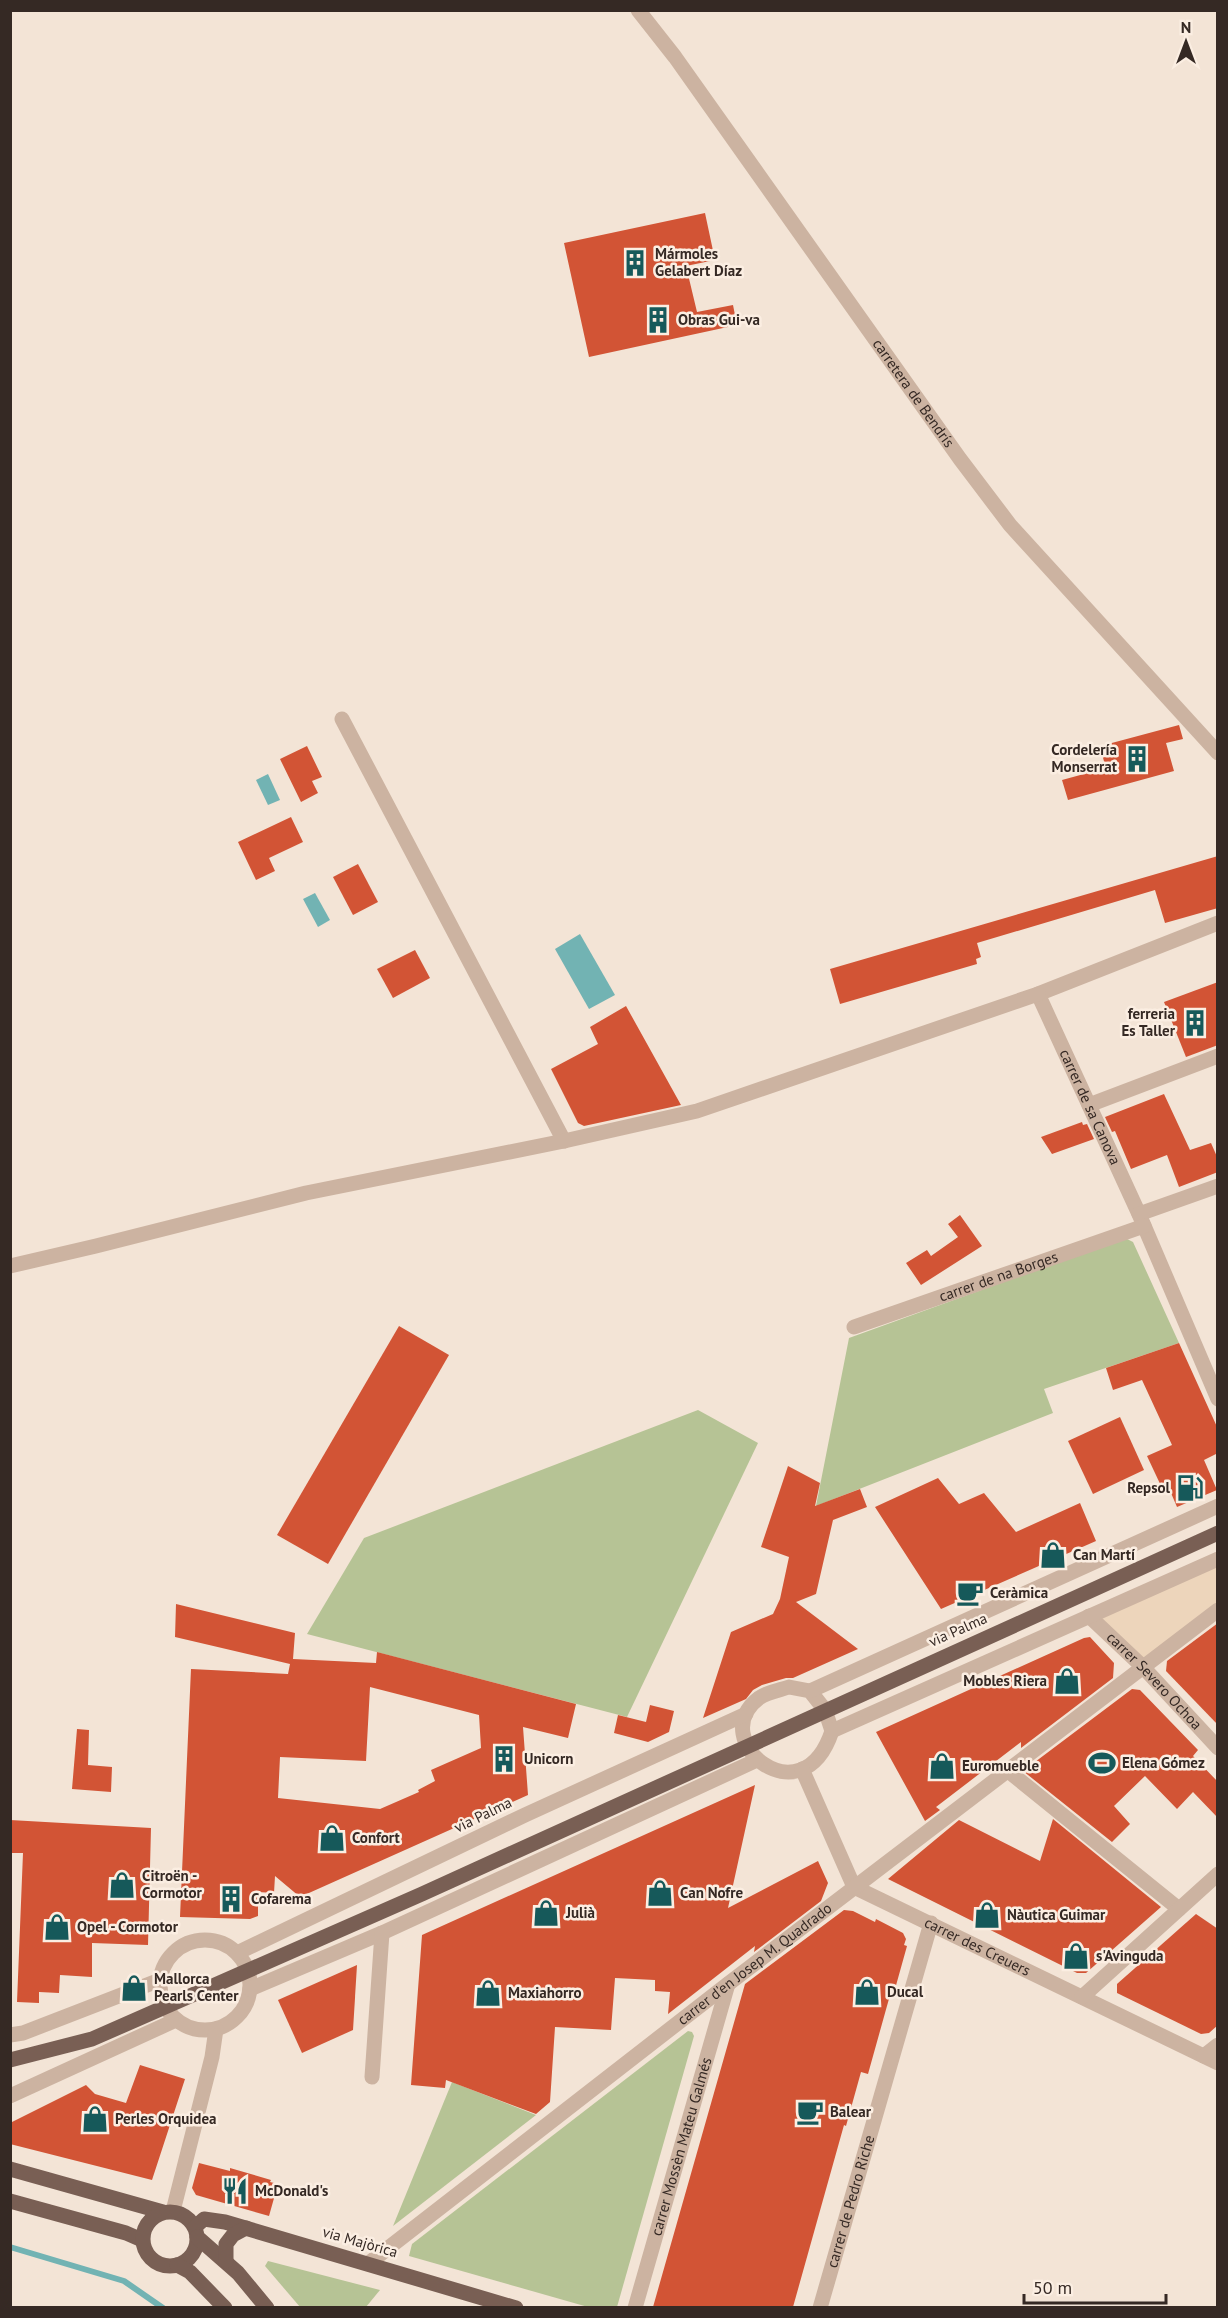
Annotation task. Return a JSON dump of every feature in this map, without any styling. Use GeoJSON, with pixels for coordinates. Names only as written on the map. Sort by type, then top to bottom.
{"type":"FeatureCollection","features":[{"type":"Feature","properties":{"kind":"main road","name":"via Palma"},"geometry":{"type":"LineString","coordinates":[[10,2060],[92,2040],[422,1894],[746,1745],[1218,1533]]}},
{"type":"Feature","properties":{"kind":"main road"},"geometry":{"type":"LineString","coordinates":[[10,2169],[190,2219],[196,2232],[226,2261],[267,2307]]}},
{"type":"Feature","properties":{"kind":"main road"},"geometry":{"type":"LineString","coordinates":[[10,2201],[142,2240]]}},
{"type":"Feature","properties":{"kind":"main road"},"geometry":{"type":"LineString","coordinates":[[168,2212],[148,2222],[142,2240],[148,2255],[161,2264],[177,2265],[190,2272],[225,2307]]}},
{"type":"Feature","properties":{"kind":"main road","name":"via Majòrica"},"geometry":{"type":"LineString","coordinates":[[196,2232],[204,2219],[214,2219],[516,2307]]}},
{"type":"Feature","properties":{"kind":"main road"},"geometry":{"type":"LineString","coordinates":[[226,2261],[226,2244],[233,2235],[246,2228]]}},
{"type":"Feature","properties":{"kind":"main road"},"geometry":{"type":"LineString","coordinates":[[177,2265],[186,2261],[192,2254],[196,2246],[196,2232]]}},
{"type":"Feature","properties":{"kind":"street","name":"carretera de Bendrís"},"geometry":{"type":"LineString","coordinates":[[638,10],[675,57],[960,459],[1010,525],[1218,753]]}},
{"type":"Feature","properties":{"kind":"street"},"geometry":{"type":"LineString","coordinates":[[342,718],[564,1141]]}},
{"type":"Feature","properties":{"kind":"street"},"geometry":{"type":"LineString","coordinates":[[10,1266],[107,1244],[306,1193],[564,1141],[697,1111],[1038,994],[1218,923]]}},
{"type":"Feature","properties":{"kind":"street","name":"carrer de sa Canova"},"geometry":{"type":"LineString","coordinates":[[1038,994],[1141,1220],[1218,1399]]}},
{"type":"Feature","properties":{"kind":"street"},"geometry":{"type":"LineString","coordinates":[[1089,1105],[1218,1056]]}},
{"type":"Feature","properties":{"kind":"street","name":"carrer de na Borges"},"geometry":{"type":"LineString","coordinates":[[854,1327],[1141,1220],[1218,1186]]}},
{"type":"Feature","properties":{"kind":"street","name":"via Palma"},"geometry":{"type":"LineString","coordinates":[[237,1953],[525,1815],[746,1714],[760,1696],[789,1687],[810,1691],[1218,1506]]}},
{"type":"Feature","properties":{"kind":"street"},"geometry":{"type":"LineString","coordinates":[[746,1714],[743,1723],[746,1745],[757,1760],[777,1771],[802,1769],[819,1758],[832,1731],[1218,1559]]}},
{"type":"Feature","properties":{"kind":"street","name":"carrer d'en Josep M. Quadrado"},"geometry":{"type":"LineString","coordinates":[[369,2264],[728,1984],[1218,1610]]}},
{"type":"Feature","properties":{"kind":"street","name":"carrer Severo Ochoa"},"geometry":{"type":"LineString","coordinates":[[1089,1616],[1143,1667],[1218,1748]]}},
{"type":"Feature","properties":{"kind":"street"},"geometry":{"type":"LineString","coordinates":[[810,1691],[825,1710],[832,1731]]}},
{"type":"Feature","properties":{"kind":"street"},"geometry":{"type":"LineString","coordinates":[[250,1989],[382,1933],[757,1760]]}},
{"type":"Feature","properties":{"kind":"street"},"geometry":{"type":"LineString","coordinates":[[802,1769],[854,1887]]}},
{"type":"Feature","properties":{"kind":"street"},"geometry":{"type":"LineString","coordinates":[[1007,1770],[1179,1910]]}},
{"type":"Feature","properties":{"kind":"street"},"geometry":{"type":"LineString","coordinates":[[1082,1997],[1218,1874]]}},
{"type":"Feature","properties":{"kind":"street","name":"carrer des Creuers"},"geometry":{"type":"LineString","coordinates":[[854,1887],[1211,2060]]}},
{"type":"Feature","properties":{"kind":"street","name":"carrer de Pedro Riche"},"geometry":{"type":"LineString","coordinates":[[820,2307],[931,1923]]}},
{"type":"Feature","properties":{"kind":"street"},"geometry":{"type":"LineString","coordinates":[[372,2077],[382,1933]]}},
{"type":"Feature","properties":{"kind":"street"},"geometry":{"type":"LineString","coordinates":[[212,1940],[225,1945],[237,1953],[248,1971],[250,1989],[247,2002],[240,2014],[229,2024],[216,2029],[195,2029],[176,2020],[165,2007],[160,1994],[160,1980],[164,1966],[172,1954],[183,1945],[197,1941],[212,1940]]}},
{"type":"Feature","properties":{"kind":"street"},"geometry":{"type":"LineString","coordinates":[[10,2035],[23,2033],[160,1980]]}},
{"type":"Feature","properties":{"kind":"street","name":"carrer Mossèn Mateu Galmés"},"geometry":{"type":"LineString","coordinates":[[635,2307],[728,1984]]}},
{"type":"Feature","properties":{"kind":"street"},"geometry":{"type":"LineString","coordinates":[[10,2096],[176,2020]]}},
{"type":"Feature","properties":{"kind":"street"},"geometry":{"type":"LineString","coordinates":[[168,2212],[212,2057],[216,2029]]}},
{"type":"Feature","properties":{"kind":"street"},"geometry":{"type":"LineString","coordinates":[[1211,2060],[1218,2045]]}},
{"type":"Feature","properties":{"kind":"green space"},"geometry":{"type":"Polygon","coordinates":[[[1125,1238],[1133,1242],[1179,1343],[1044,1389],[1053,1413],[816,1506],[849,1338],[1125,1238]]]}},
{"type":"Feature","properties":{"kind":"green space"},"geometry":{"type":"Polygon","coordinates":[[[698,1410],[758,1443],[627,1717],[307,1634],[364,1538],[698,1410]]]}},
{"type":"Feature","properties":{"kind":"green space"},"geometry":{"type":"Polygon","coordinates":[[[688,2031],[694,2036],[617,2307],[588,2307],[409,2256],[412,2244],[688,2031]]]}},
{"type":"Feature","properties":{"kind":"green space"},"geometry":{"type":"Polygon","coordinates":[[[452,2082],[536,2115],[393,2226],[452,2082]]]}},
{"type":"Feature","properties":{"kind":"green space"},"geometry":{"type":"Polygon","coordinates":[[[268,2261],[380,2290],[366,2307],[300,2307],[265,2266],[268,2261]]]}},
{"type":"Feature","properties":{"kind":"shaded area"},"geometry":{"type":"Polygon","coordinates":[[[1217,1559],[1217,1610],[1143,1667],[1089,1616],[1217,1559]]]}},
{"type":"Feature","properties":{"kind":"water"},"geometry":{"type":"Polygon","coordinates":[[[268,774],[280,800],[268,805],[256,780],[268,774]]]}},
{"type":"Feature","properties":{"kind":"water"},"geometry":{"type":"Polygon","coordinates":[[[315,893],[330,920],[318,927],[303,899],[315,893]]]}},
{"type":"Feature","properties":{"kind":"water"},"geometry":{"type":"Polygon","coordinates":[[[580,934],[615,995],[589,1009],[555,949],[580,934]]]}},
{"type":"Feature","properties":{"kind":"building","name":"Mármoles Gelabert Díaz"},"geometry":{"type":"Polygon","coordinates":[[[705,213],[715,260],[686,266],[697,312],[733,305],[737,325],[589,357],[564,243],[705,213]]]}},
{"type":"Feature","properties":{"kind":"building","name":"Cordelería Monserrat"},"geometry":{"type":"Polygon","coordinates":[[[1179,725],[1183,739],[1166,743],[1174,771],[1068,800],[1062,780],[1106,768],[1101,751],[1109,749],[1108,744],[1179,725]]]}},
{"type":"Feature","properties":{"kind":"building"},"geometry":{"type":"Polygon","coordinates":[[[307,746],[322,777],[312,781],[318,793],[301,802],[280,759],[307,746]]]}},
{"type":"Feature","properties":{"kind":"building"},"geometry":{"type":"Polygon","coordinates":[[[291,817],[303,842],[269,858],[275,871],[256,880],[238,842],[291,817]]]}},
{"type":"Feature","properties":{"kind":"building"},"geometry":{"type":"Polygon","coordinates":[[[1218,856],[1218,908],[1165,923],[1155,890],[977,943],[981,957],[976,959],[977,964],[840,1004],[830,969],[1218,856]]]}},
{"type":"Feature","properties":{"kind":"building"},"geometry":{"type":"Polygon","coordinates":[[[358,864],[378,902],[353,915],[333,877],[358,864]]]}},
{"type":"Feature","properties":{"kind":"building"},"geometry":{"type":"Polygon","coordinates":[[[415,950],[430,978],[393,998],[377,969],[415,950]]]}},
{"type":"Feature","properties":{"kind":"building","name":"ferreria Es Taller"},"geometry":{"type":"Polygon","coordinates":[[[1218,982],[1218,1045],[1186,1057],[1164,1002],[1218,982]]]}},
{"type":"Feature","properties":{"kind":"building"},"geometry":{"type":"Polygon","coordinates":[[[626,1006],[681,1105],[584,1126],[578,1123],[551,1069],[598,1044],[590,1027],[626,1006]]]}},
{"type":"Feature","properties":{"kind":"building"},"geometry":{"type":"Polygon","coordinates":[[[1164,1094],[1190,1150],[1211,1143],[1218,1159],[1218,1172],[1179,1187],[1167,1155],[1131,1169],[1115,1131],[1112,1132],[1105,1117],[1164,1094]]]}},
{"type":"Feature","properties":{"kind":"building"},"geometry":{"type":"Polygon","coordinates":[[[1082,1122],[1083,1125],[1087,1124],[1094,1139],[1052,1154],[1041,1137],[1082,1122]]]}},
{"type":"Feature","properties":{"kind":"building"},"geometry":{"type":"Polygon","coordinates":[[[960,1215],[982,1246],[921,1285],[906,1263],[927,1250],[931,1256],[958,1237],[948,1224],[960,1215]]]}},
{"type":"Feature","properties":{"kind":"building"},"geometry":{"type":"Polygon","coordinates":[[[399,1326],[449,1355],[328,1564],[277,1535],[399,1326]]]}},
{"type":"Feature","properties":{"kind":"building"},"geometry":{"type":"Polygon","coordinates":[[[1179,1343],[1218,1429],[1218,1453],[1204,1460],[1217,1490],[1177,1507],[1165,1479],[1162,1488],[1147,1456],[1172,1445],[1142,1380],[1113,1390],[1106,1368],[1179,1343]]]}},
{"type":"Feature","properties":{"kind":"building"},"geometry":{"type":"Polygon","coordinates":[[[1120,1417],[1144,1470],[1093,1494],[1068,1441],[1120,1417]]]}},
{"type":"Feature","properties":{"kind":"building"},"geometry":{"type":"Polygon","coordinates":[[[788,1466],[820,1483],[815,1506],[860,1489],[867,1507],[833,1520],[816,1594],[796,1602],[858,1649],[793,1678],[762,1685],[753,1690],[746,1699],[703,1718],[731,1632],[773,1614],[780,1599],[789,1557],[761,1547],[788,1466]]]}},
{"type":"Feature","properties":{"kind":"building"},"geometry":{"type":"Polygon","coordinates":[[[938,1478],[959,1504],[984,1493],[1016,1532],[1080,1503],[1096,1541],[941,1609],[875,1507],[938,1478]]]}},
{"type":"Feature","properties":{"kind":"building"},"geometry":{"type":"Polygon","coordinates":[[[176,1604],[295,1633],[293,1659],[376,1663],[377,1652],[576,1704],[568,1738],[523,1727],[528,1795],[300,1897],[275,1876],[274,1893],[258,1892],[258,1916],[250,1919],[180,1917],[191,1669],[288,1674],[290,1664],[175,1637],[176,1604]],[[370,1687],[366,1761],[280,1757],[278,1798],[380,1809],[419,1792],[418,1790],[435,1781],[431,1770],[481,1748],[479,1715],[370,1687]]]}},
{"type":"Feature","properties":{"kind":"building"},"geometry":{"type":"Polygon","coordinates":[[[1218,1623],[1218,1725],[1166,1671],[1167,1661],[1218,1623]]]}},
{"type":"Feature","properties":{"kind":"building"},"geometry":{"type":"Polygon","coordinates":[[[1090,1637],[1114,1663],[1113,1678],[1021,1748],[1021,1742],[936,1807],[940,1810],[925,1821],[876,1732],[1090,1637]]]}},
{"type":"Feature","properties":{"kind":"building"},"geometry":{"type":"Polygon","coordinates":[[[1132,1689],[1140,1690],[1198,1750],[1193,1756],[1218,1782],[1218,1818],[1193,1792],[1177,1809],[1145,1776],[1114,1806],[1130,1824],[1112,1842],[1023,1771],[1132,1689]]]}},
{"type":"Feature","properties":{"kind":"building"},"geometry":{"type":"Polygon","coordinates":[[[650,1705],[674,1711],[669,1732],[648,1742],[614,1733],[618,1715],[646,1722],[650,1705]]]}},
{"type":"Feature","properties":{"kind":"building"},"geometry":{"type":"Polygon","coordinates":[[[77,1729],[89,1730],[88,1765],[112,1767],[111,1792],[72,1789],[77,1729]]]}},
{"type":"Feature","properties":{"kind":"building"},"geometry":{"type":"Polygon","coordinates":[[[755,1785],[728,1908],[818,1861],[828,1883],[821,1901],[754,1952],[755,1946],[668,2014],[670,1992],[655,1991],[655,1980],[615,1978],[611,2030],[555,2027],[550,2102],[536,2114],[446,2080],[445,2088],[411,2085],[422,1935],[755,1785]]]}},
{"type":"Feature","properties":{"kind":"building"},"geometry":{"type":"Polygon","coordinates":[[[1053,1819],[1161,1907],[1086,1973],[1077,1973],[888,1879],[959,1820],[1040,1861],[1053,1819]]]}},
{"type":"Feature","properties":{"kind":"building","name":"Opel - Cormotor"},"geometry":{"type":"Polygon","coordinates":[[[10,1820],[151,1828],[148,1945],[92,1943],[92,1977],[60,1975],[59,1993],[39,1992],[39,2003],[17,2002],[23,1853],[10,1853],[10,1820]]]}},
{"type":"Feature","properties":{"kind":"building"},"geometry":{"type":"Polygon","coordinates":[[[844,1910],[853,1911],[875,1922],[876,1919],[903,1933],[906,1939],[904,1945],[907,1946],[895,1989],[892,1988],[868,2074],[861,2072],[846,2126],[844,2125],[793,2307],[653,2307],[745,1984],[844,1910]]]}},
{"type":"Feature","properties":{"kind":"building"},"geometry":{"type":"Polygon","coordinates":[[[1196,1914],[1218,1929],[1218,2025],[1209,2033],[1201,2034],[1117,1993],[1117,1984],[1196,1914]]]}},
{"type":"Feature","properties":{"kind":"building"},"geometry":{"type":"Polygon","coordinates":[[[357,1965],[353,2030],[302,2053],[278,2000],[357,1965]]]}},
{"type":"Feature","properties":{"kind":"building","name":"Perles Orquidea"},"geometry":{"type":"Polygon","coordinates":[[[140,2065],[185,2079],[152,2180],[10,2144],[10,2123],[86,2085],[95,2094],[126,2103],[140,2065]]]}},
{"type":"Feature","properties":{"kind":"building","name":"McDonald's"},"geometry":{"type":"Polygon","coordinates":[[[199,2163],[230,2171],[230,2168],[278,2184],[269,2216],[196,2195],[192,2188],[199,2163]]]}},
{"type":"Feature","properties":{"kind":"waterway"},"geometry":{"type":"LineString","coordinates":[[10,2247],[124,2281],[163,2308]]}},
{"type":"Feature","properties":{"kind":"place","name":"Mármoles Gelabert Díaz"},"geometry":{"type":"Point","coordinates":[635,263]}},
{"type":"Feature","properties":{"kind":"place","name":"Obras Gui-va"},"geometry":{"type":"Point","coordinates":[658,320]}},
{"type":"Feature","properties":{"kind":"place","name":"Cordelería Monserrat"},"geometry":{"type":"Point","coordinates":[1137,759]}},
{"type":"Feature","properties":{"kind":"place","name":"ferreria Es Taller"},"geometry":{"type":"Point","coordinates":[1195,1023]}},
{"type":"Feature","properties":{"kind":"place","name":"Repsol"},"geometry":{"type":"Point","coordinates":[1190,1488]}},
{"type":"Feature","properties":{"kind":"place","name":"Can Martí"},"geometry":{"type":"Point","coordinates":[1053,1555]}},
{"type":"Feature","properties":{"kind":"place","name":"Ceràmica"},"geometry":{"type":"Point","coordinates":[970,1593]}},
{"type":"Feature","properties":{"kind":"place","name":"Mobles Riera"},"geometry":{"type":"Point","coordinates":[1067,1681]}},
{"type":"Feature","properties":{"kind":"place","name":"Unicorn"},"geometry":{"type":"Point","coordinates":[504,1759]}},
{"type":"Feature","properties":{"kind":"place","name":"Elena Gómez"},"geometry":{"type":"Point","coordinates":[1102,1763]}},
{"type":"Feature","properties":{"kind":"place","name":"Euromueble"},"geometry":{"type":"Point","coordinates":[942,1766]}},
{"type":"Feature","properties":{"kind":"place","name":"Confort"},"geometry":{"type":"Point","coordinates":[332,1838]}},
{"type":"Feature","properties":{"kind":"place","name":"Citroën - Cormotor"},"geometry":{"type":"Point","coordinates":[122,1885]}},
{"type":"Feature","properties":{"kind":"place","name":"Can Nofre"},"geometry":{"type":"Point","coordinates":[660,1893]}},
{"type":"Feature","properties":{"kind":"place","name":"Cofarema"},"geometry":{"type":"Point","coordinates":[231,1899]}},
{"type":"Feature","properties":{"kind":"place","name":"Julià"},"geometry":{"type":"Point","coordinates":[546,1913]}},
{"type":"Feature","properties":{"kind":"place","name":"Nàutica Guimar"},"geometry":{"type":"Point","coordinates":[987,1915]}},
{"type":"Feature","properties":{"kind":"place","name":"Opel - Cormotor"},"geometry":{"type":"Point","coordinates":[57,1927]}},
{"type":"Feature","properties":{"kind":"place","name":"s'Avinguda"},"geometry":{"type":"Point","coordinates":[1076,1956]}},
{"type":"Feature","properties":{"kind":"place","name":"Mallorca Pearls Center"},"geometry":{"type":"Point","coordinates":[134,1988]}},
{"type":"Feature","properties":{"kind":"place","name":"Ducal"},"geometry":{"type":"Point","coordinates":[867,1992]}},
{"type":"Feature","properties":{"kind":"place","name":"Maxiahorro"},"geometry":{"type":"Point","coordinates":[488,1993]}},
{"type":"Feature","properties":{"kind":"place","name":"Balear"},"geometry":{"type":"Point","coordinates":[810,2112]}},
{"type":"Feature","properties":{"kind":"place","name":"Perles Orquidea"},"geometry":{"type":"Point","coordinates":[95,2119]}},
{"type":"Feature","properties":{"kind":"place","name":"McDonald's"},"geometry":{"type":"Point","coordinates":[235,2191]}}]}
